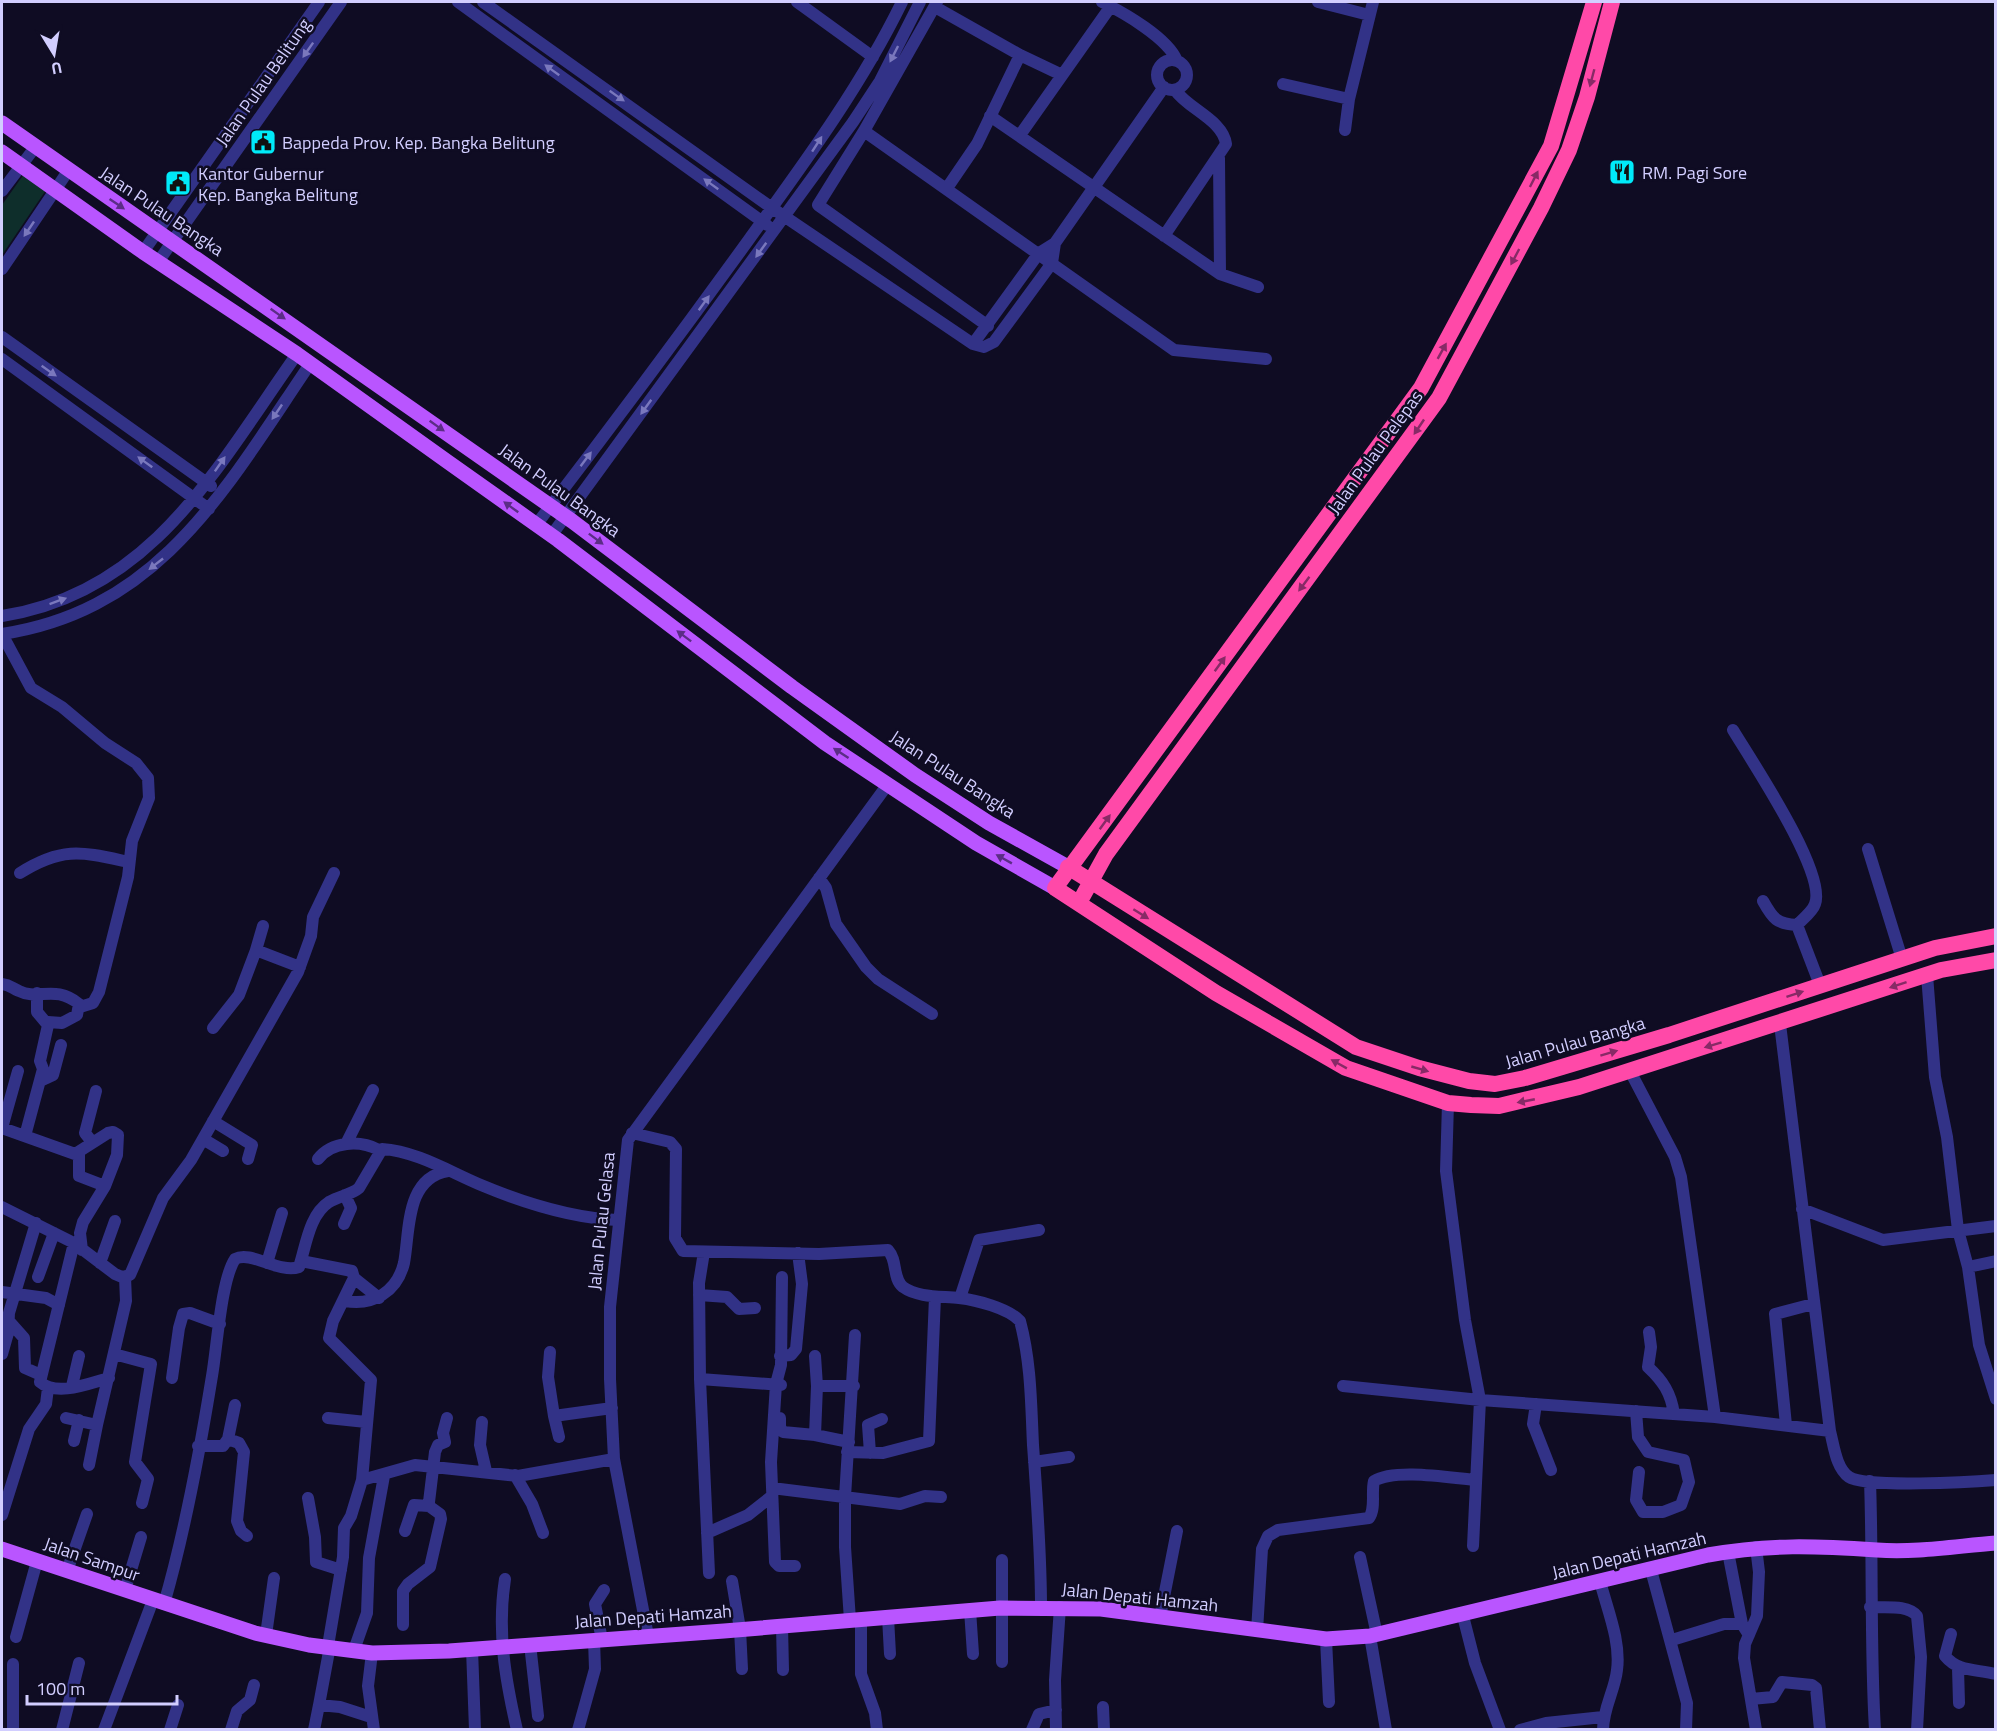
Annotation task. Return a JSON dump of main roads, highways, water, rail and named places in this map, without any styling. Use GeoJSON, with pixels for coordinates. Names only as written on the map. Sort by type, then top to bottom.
{"type":"FeatureCollection","features":[{"type":"Feature","properties":{"kind":"highway","name":"Jalan Pulau Pelepas"},"geometry":{"type":"LineString","coordinates":[[1079,903],[1106,854],[1438,398],[1541,208],[1569,150],[1592,43],[1594,2]]}},
{"type":"Feature","properties":{"kind":"highway","name":"Jalan Pulau Pelepas"},"geometry":{"type":"LineString","coordinates":[[1055,888],[1068,867],[1092,840],[1421,388],[1551,146],[1592,43],[1612,2]]}},
{"type":"Feature","properties":{"kind":"highway","name":"Jalan Pulau Bangka"},"geometry":{"type":"LineString","coordinates":[[1068,867],[1356,1047],[1419,1068],[1469,1081],[1495,1084],[1525,1078],[1736,1013],[1935,948],[1995,936]]}},
{"type":"Feature","properties":{"kind":"highway"},"geometry":{"type":"LineString","coordinates":[[1055,888],[1216,993],[1346,1068],[1448,1103],[1498,1106],[1579,1088],[1927,975],[1995,960]]}},
{"type":"Feature","properties":{"kind":"highway"},"geometry":{"type":"LineString","coordinates":[[1736,1013],[1743,1036]]}},
{"type":"Feature","properties":{"kind":"main road","name":"Jalan Pulau Bangka"},"geometry":{"type":"LineString","coordinates":[[2,123],[566,516],[792,687],[915,775],[989,823],[1068,867]]}},
{"type":"Feature","properties":{"kind":"main road"},"geometry":{"type":"LineString","coordinates":[[2,152],[56,188],[143,252],[297,354],[536,525],[825,743],[976,843],[1055,888]]}},
{"type":"Feature","properties":{"kind":"main road","name":"Jalan Depati Hamzah"},"geometry":{"type":"LineString","coordinates":[[162,1603],[266,1635],[372,1653],[501,1647],[970,1610],[1060,1607],[1160,1617],[1326,1639],[1373,1636],[1650,1569],[1755,1547],[1873,1550],[1995,1543]]}},
{"type":"Feature","properties":{"kind":"main road","name":"Jalan Sampur"},"geometry":{"type":"LineString","coordinates":[[2,1549],[162,1603]]}},
{"type":"Feature","properties":{"kind":"place","name":"Bappeda Prov. Kep. Bangka Belitung"},"geometry":{"type":"Point","coordinates":[263,142]}},
{"type":"Feature","properties":{"kind":"place","name":"RM. Pagi Sore"},"geometry":{"type":"Point","coordinates":[1622,172]}},
{"type":"Feature","properties":{"kind":"place","name":"Kantor Gubernur Kep. Bangka Belitung"},"geometry":{"type":"Point","coordinates":[178,183]}}]}
